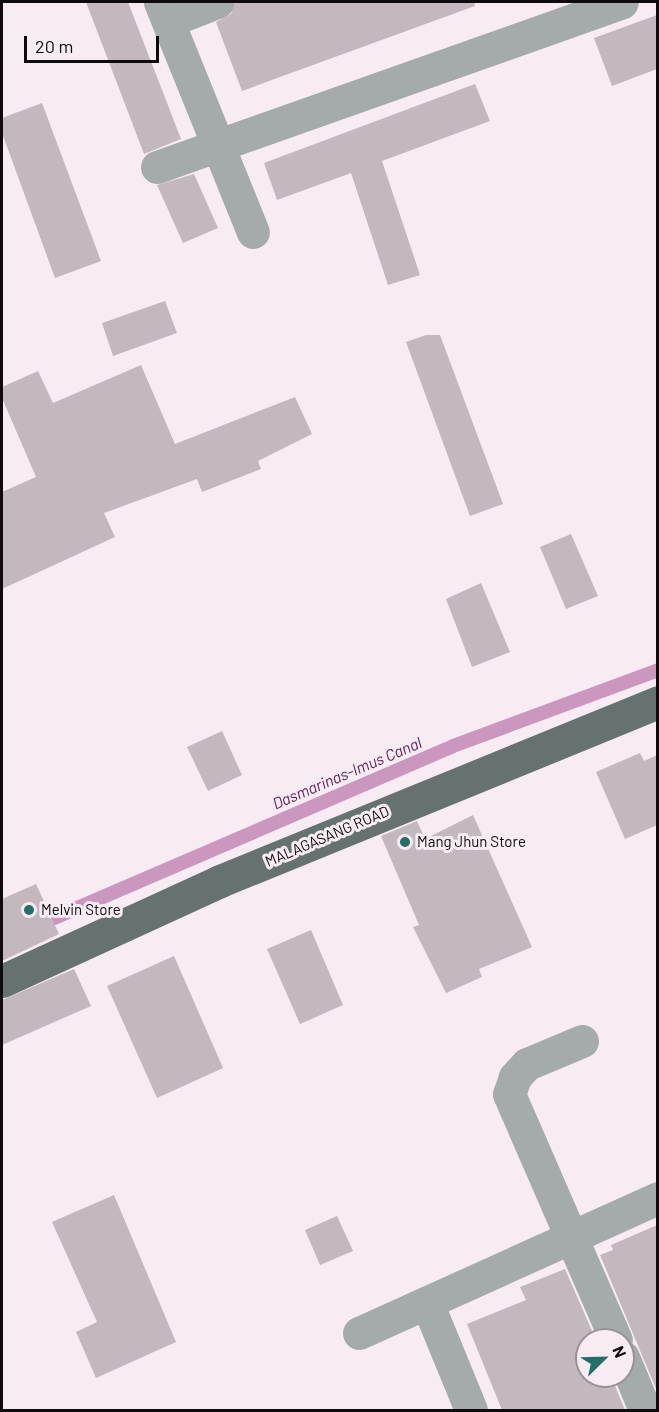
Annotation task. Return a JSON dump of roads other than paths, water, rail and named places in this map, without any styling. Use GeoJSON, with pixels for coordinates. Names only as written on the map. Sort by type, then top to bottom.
{"type":"FeatureCollection","features":[{"type":"Feature","properties":{"kind":"main road","name":"MALAGASANG ROAD"},"geometry":{"type":"LineString","coordinates":[[2,981],[220,881],[657,702]]}},
{"type":"Feature","properties":{"kind":"street"},"geometry":{"type":"LineString","coordinates":[[217,2],[164,11],[254,232]]}},
{"type":"Feature","properties":{"kind":"street"},"geometry":{"type":"LineString","coordinates":[[157,167],[218,143],[622,2]]}},
{"type":"Feature","properties":{"kind":"street"},"geometry":{"type":"LineString","coordinates":[[582,1041],[526,1064],[515,1077],[509,1094],[611,1328]]}},
{"type":"Feature","properties":{"kind":"street"},"geometry":{"type":"LineString","coordinates":[[358,1333],[428,1305],[574,1239],[657,1198]]}},
{"type":"Feature","properties":{"kind":"street"},"geometry":{"type":"LineString","coordinates":[[428,1305],[471,1410]]}},
{"type":"Feature","properties":{"kind":"street"},"geometry":{"type":"LineString","coordinates":[[635,1386],[645,1410]]}},
{"type":"Feature","properties":{"kind":"waterway","name":"Dasmarinas-Imus Canal"},"geometry":{"type":"LineString","coordinates":[[54,918],[453,746],[658,670]]}},
{"type":"Feature","properties":{"kind":"place","name":"Mang Jhun Store"},"geometry":{"type":"Point","coordinates":[405,842]}},
{"type":"Feature","properties":{"kind":"place","name":"Melvin Store"},"geometry":{"type":"Point","coordinates":[29,910]}}]}
